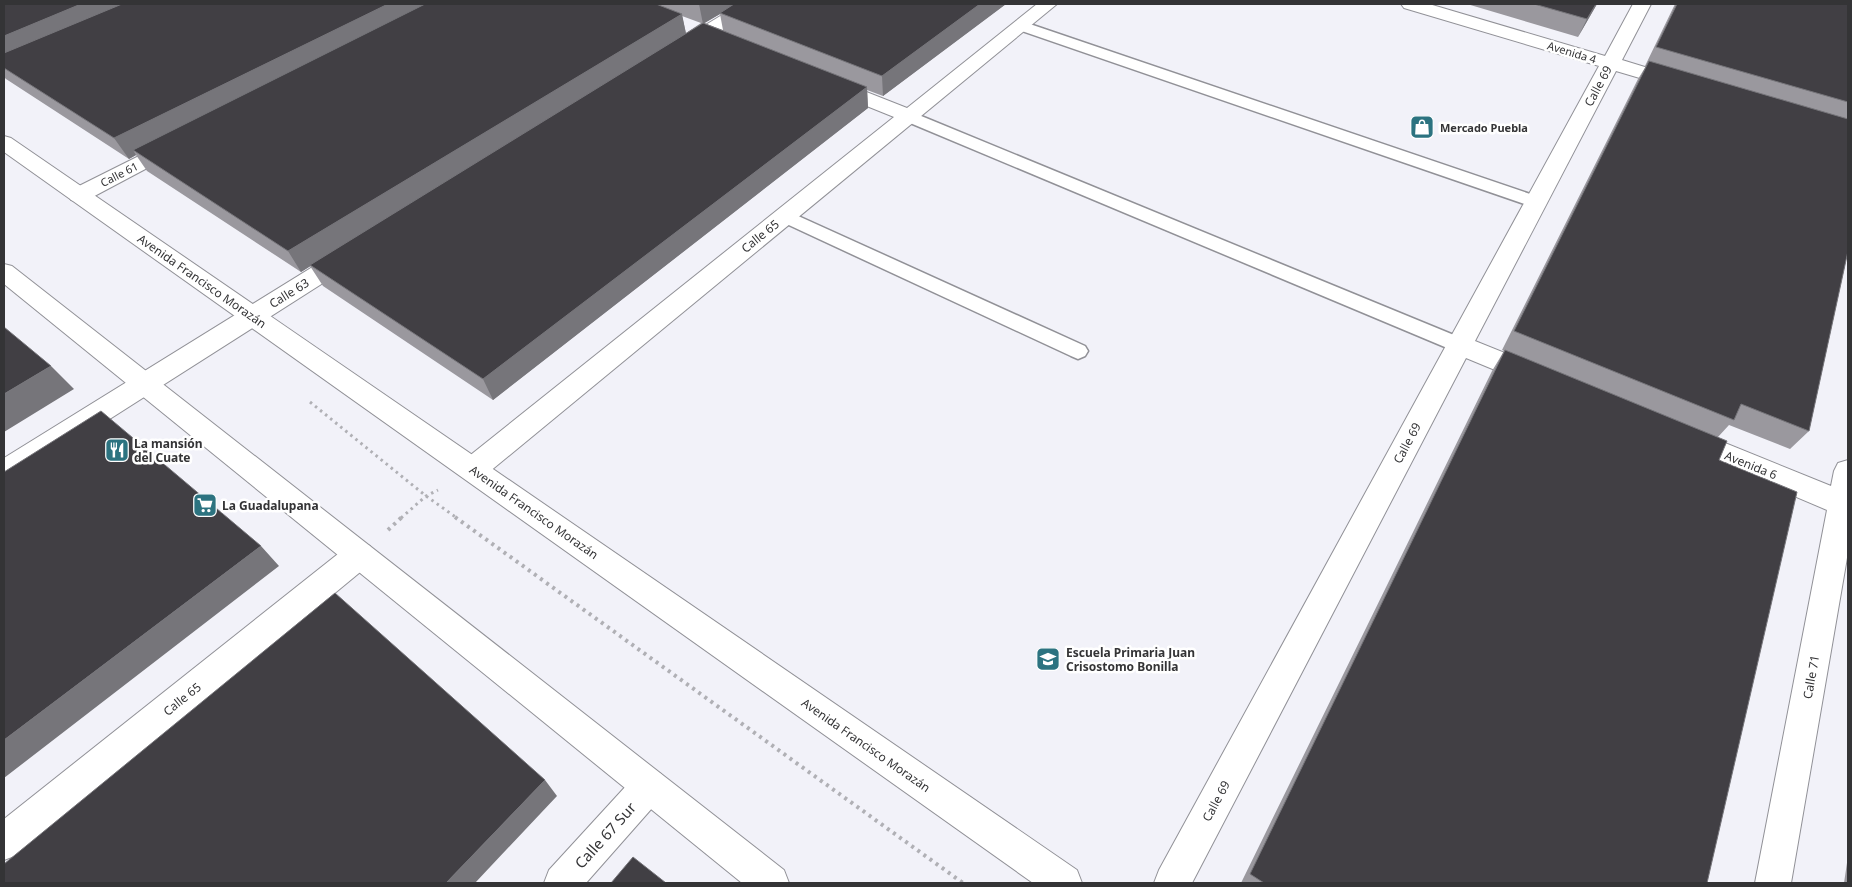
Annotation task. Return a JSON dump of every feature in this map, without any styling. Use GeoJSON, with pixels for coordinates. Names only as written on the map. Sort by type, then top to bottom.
{"type":"FeatureCollection","features":[{"type":"Feature","properties":{"kind":"street"},"geometry":{"type":"LineString","coordinates":[[663,59],[752,4]]}},
{"type":"Feature","properties":{"kind":"street","name":"Calle 65"},"geometry":{"type":"LineString","coordinates":[[473,469],[1048,4]]}},
{"type":"Feature","properties":{"kind":"street","name":"Avenida 4"},"geometry":{"type":"LineString","coordinates":[[1410,4],[1696,88]]}},
{"type":"Feature","properties":{"kind":"street","name":"Calle 69"},"geometry":{"type":"LineString","coordinates":[[1172,883],[1642,4]]}},
{"type":"Feature","properties":{"kind":"street"},"geometry":{"type":"LineString","coordinates":[[820,80],[909,116]]}},
{"type":"Feature","properties":{"kind":"street","name":"Calle 61"},"geometry":{"type":"LineString","coordinates":[[78,195],[192,137]]}},
{"type":"Feature","properties":{"kind":"street","name":"Avenida Francisco Morazán"},"geometry":{"type":"LineString","coordinates":[[4,142],[1064,883]]}},
{"type":"Feature","properties":{"kind":"street","name":"Calle 63"},"geometry":{"type":"LineString","coordinates":[[4,472],[362,248]]}},
{"type":"Feature","properties":{"kind":"street"},"geometry":{"type":"LineString","coordinates":[[4,272],[771,883]]}},
{"type":"Feature","properties":{"kind":"street"},"geometry":{"type":"LineString","coordinates":[[1460,344],[1560,386]]}},
{"type":"Feature","properties":{"kind":"street","name":"Avenida 6"},"geometry":{"type":"LineString","coordinates":[[1669,431],[1845,504]]}},
{"type":"Feature","properties":{"kind":"street","name":"Calle 71"},"geometry":{"type":"LineString","coordinates":[[1773,883],[1845,504],[1848,470]]}},
{"type":"Feature","properties":{"kind":"street","name":"Calle 65"},"geometry":{"type":"LineString","coordinates":[[4,842],[360,555]]}},
{"type":"Feature","properties":{"kind":"street","name":"Calle 67 Sur"},"geometry":{"type":"LineString","coordinates":[[562,883],[649,786]]}},
{"type":"Feature","properties":{"kind":"lane"},"geometry":{"type":"LineString","coordinates":[[1021,26],[1536,202]]}},
{"type":"Feature","properties":{"kind":"lane"},"geometry":{"type":"LineString","coordinates":[[909,116],[1460,344]]}},
{"type":"Feature","properties":{"kind":"lane"},"geometry":{"type":"LineString","coordinates":[[784,216],[1078,351]]}},
{"type":"Feature","properties":{"kind":"path"},"geometry":{"type":"LineString","coordinates":[[302,396],[426,496],[963,883]]}},
{"type":"Feature","properties":{"kind":"path"},"geometry":{"type":"LineString","coordinates":[[360,555],[426,496],[473,469]]}},
{"type":"Feature","properties":{"kind":"building"},"geometry":{"type":"Polygon","coordinates":[[[4,4],[81,4],[4,36],[4,4]]]}},
{"type":"Feature","properties":{"kind":"building"},"geometry":{"type":"Polygon","coordinates":[[[122,4],[388,4],[114,138],[4,68],[4,53],[122,4]]]}},
{"type":"Feature","properties":{"kind":"building"},"geometry":{"type":"Polygon","coordinates":[[[425,4],[656,4],[682,14],[288,251],[133,150],[425,4]]]}},
{"type":"Feature","properties":{"kind":"building"},"geometry":{"type":"Polygon","coordinates":[[[734,4],[980,4],[882,76],[720,13],[734,4]]]}},
{"type":"Feature","properties":{"kind":"building"},"geometry":{"type":"Polygon","coordinates":[[[1534,4],[1596,4],[1587,19],[1534,4]]]}},
{"type":"Feature","properties":{"kind":"building"},"geometry":{"type":"Polygon","coordinates":[[[1677,4],[1848,4],[1848,102],[1656,47],[1677,4]]]}},
{"type":"Feature","properties":{"kind":"building"},"geometry":{"type":"Polygon","coordinates":[[[703,23],[867,87],[483,379],[310,265],[703,23]]]}},
{"type":"Feature","properties":{"kind":"building"},"geometry":{"type":"Polygon","coordinates":[[[1649,61],[1848,119],[1848,251],[1809,431],[1741,404],[1734,420],[1514,331],[1649,61]]]}},
{"type":"Feature","properties":{"kind":"building"},"geometry":{"type":"Polygon","coordinates":[[[4,327],[51,366],[4,394],[4,327]]]}},
{"type":"Feature","properties":{"kind":"building"},"geometry":{"type":"Polygon","coordinates":[[[1505,350],[1727,441],[1719,460],[1797,492],[1707,883],[1264,883],[1250,874],[1505,350]]]}},
{"type":"Feature","properties":{"kind":"building"},"geometry":{"type":"Polygon","coordinates":[[[101,411],[261,546],[4,740],[4,472],[101,411]]]}},
{"type":"Feature","properties":{"kind":"building"},"geometry":{"type":"Polygon","coordinates":[[[335,593],[545,780],[446,883],[4,883],[4,864],[335,593]]]}},
{"type":"Feature","properties":{"kind":"building"},"geometry":{"type":"Polygon","coordinates":[[[633,857],[666,883],[611,883],[633,857]]]}},
{"type":"Feature","properties":{"kind":"place","name":"Mercado Puebla"},"geometry":{"type":"Point","coordinates":[1422,127]}},
{"type":"Feature","properties":{"kind":"place","name":"La mansión del Cuate"},"geometry":{"type":"Point","coordinates":[117,450]}},
{"type":"Feature","properties":{"kind":"place","name":"La Guadalupana"},"geometry":{"type":"Point","coordinates":[205,505]}},
{"type":"Feature","properties":{"kind":"place","name":"Escuela Primaria Juan Crisostomo Bonilla"},"geometry":{"type":"Point","coordinates":[1048,659]}}]}
